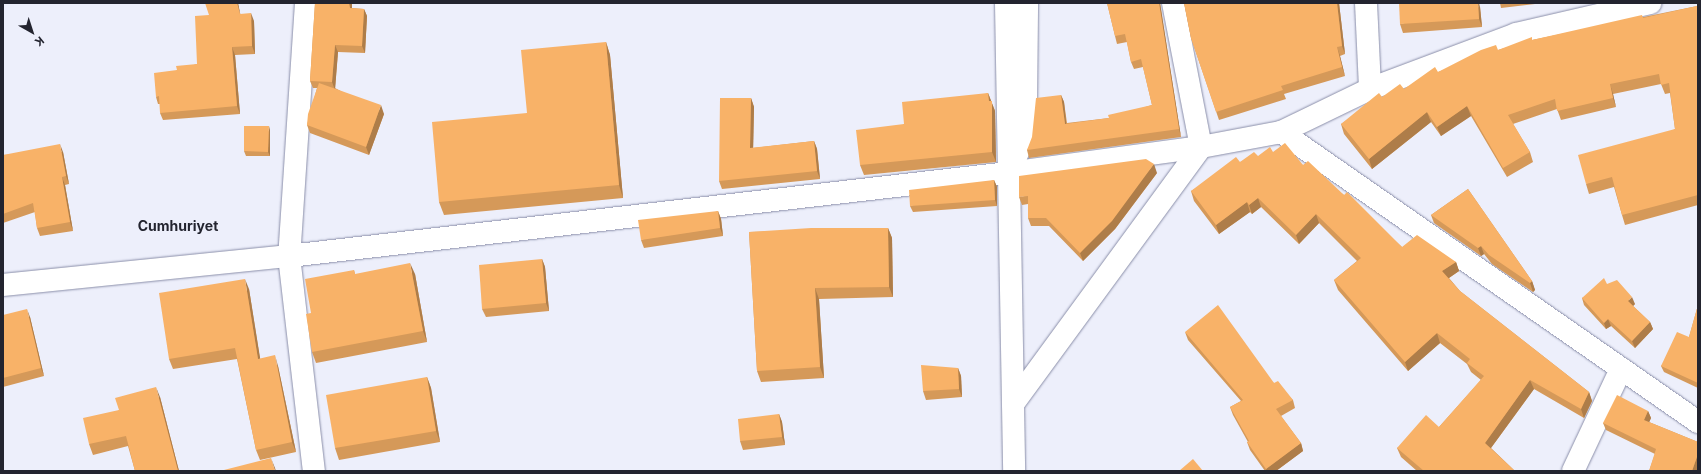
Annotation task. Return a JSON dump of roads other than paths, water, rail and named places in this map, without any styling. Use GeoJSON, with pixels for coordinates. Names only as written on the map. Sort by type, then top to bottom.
{"type":"FeatureCollection","features":[{"type":"Feature","properties":{"kind":"street"},"geometry":{"type":"LineString","coordinates":[[306,3],[288,256],[314,471]]}},
{"type":"Feature","properties":{"kind":"street"},"geometry":{"type":"LineString","coordinates":[[1006,3],[1014,471]]}},
{"type":"Feature","properties":{"kind":"street"},"geometry":{"type":"LineString","coordinates":[[1009,173],[1022,143],[1026,105],[1027,3]]}},
{"type":"Feature","properties":{"kind":"street"},"geometry":{"type":"LineString","coordinates":[[1013,404],[1201,147],[1173,3]]}},
{"type":"Feature","properties":{"kind":"street"},"geometry":{"type":"LineString","coordinates":[[1366,3],[1370,89]]}},
{"type":"Feature","properties":{"kind":"street"},"geometry":{"type":"LineString","coordinates":[[3,285],[288,256],[1009,173],[1201,147],[1281,132],[1370,89],[1516,34],[1650,3]]}},
{"type":"Feature","properties":{"kind":"street"},"geometry":{"type":"LineString","coordinates":[[1281,132],[1698,422]]}},
{"type":"Feature","properties":{"kind":"street"},"geometry":{"type":"LineString","coordinates":[[1573,471],[1621,369]]}},
{"type":"Feature","properties":{"kind":"district","name":"Cumhuriyet"},"geometry":{"type":"Point","coordinates":[178,226]}}]}
